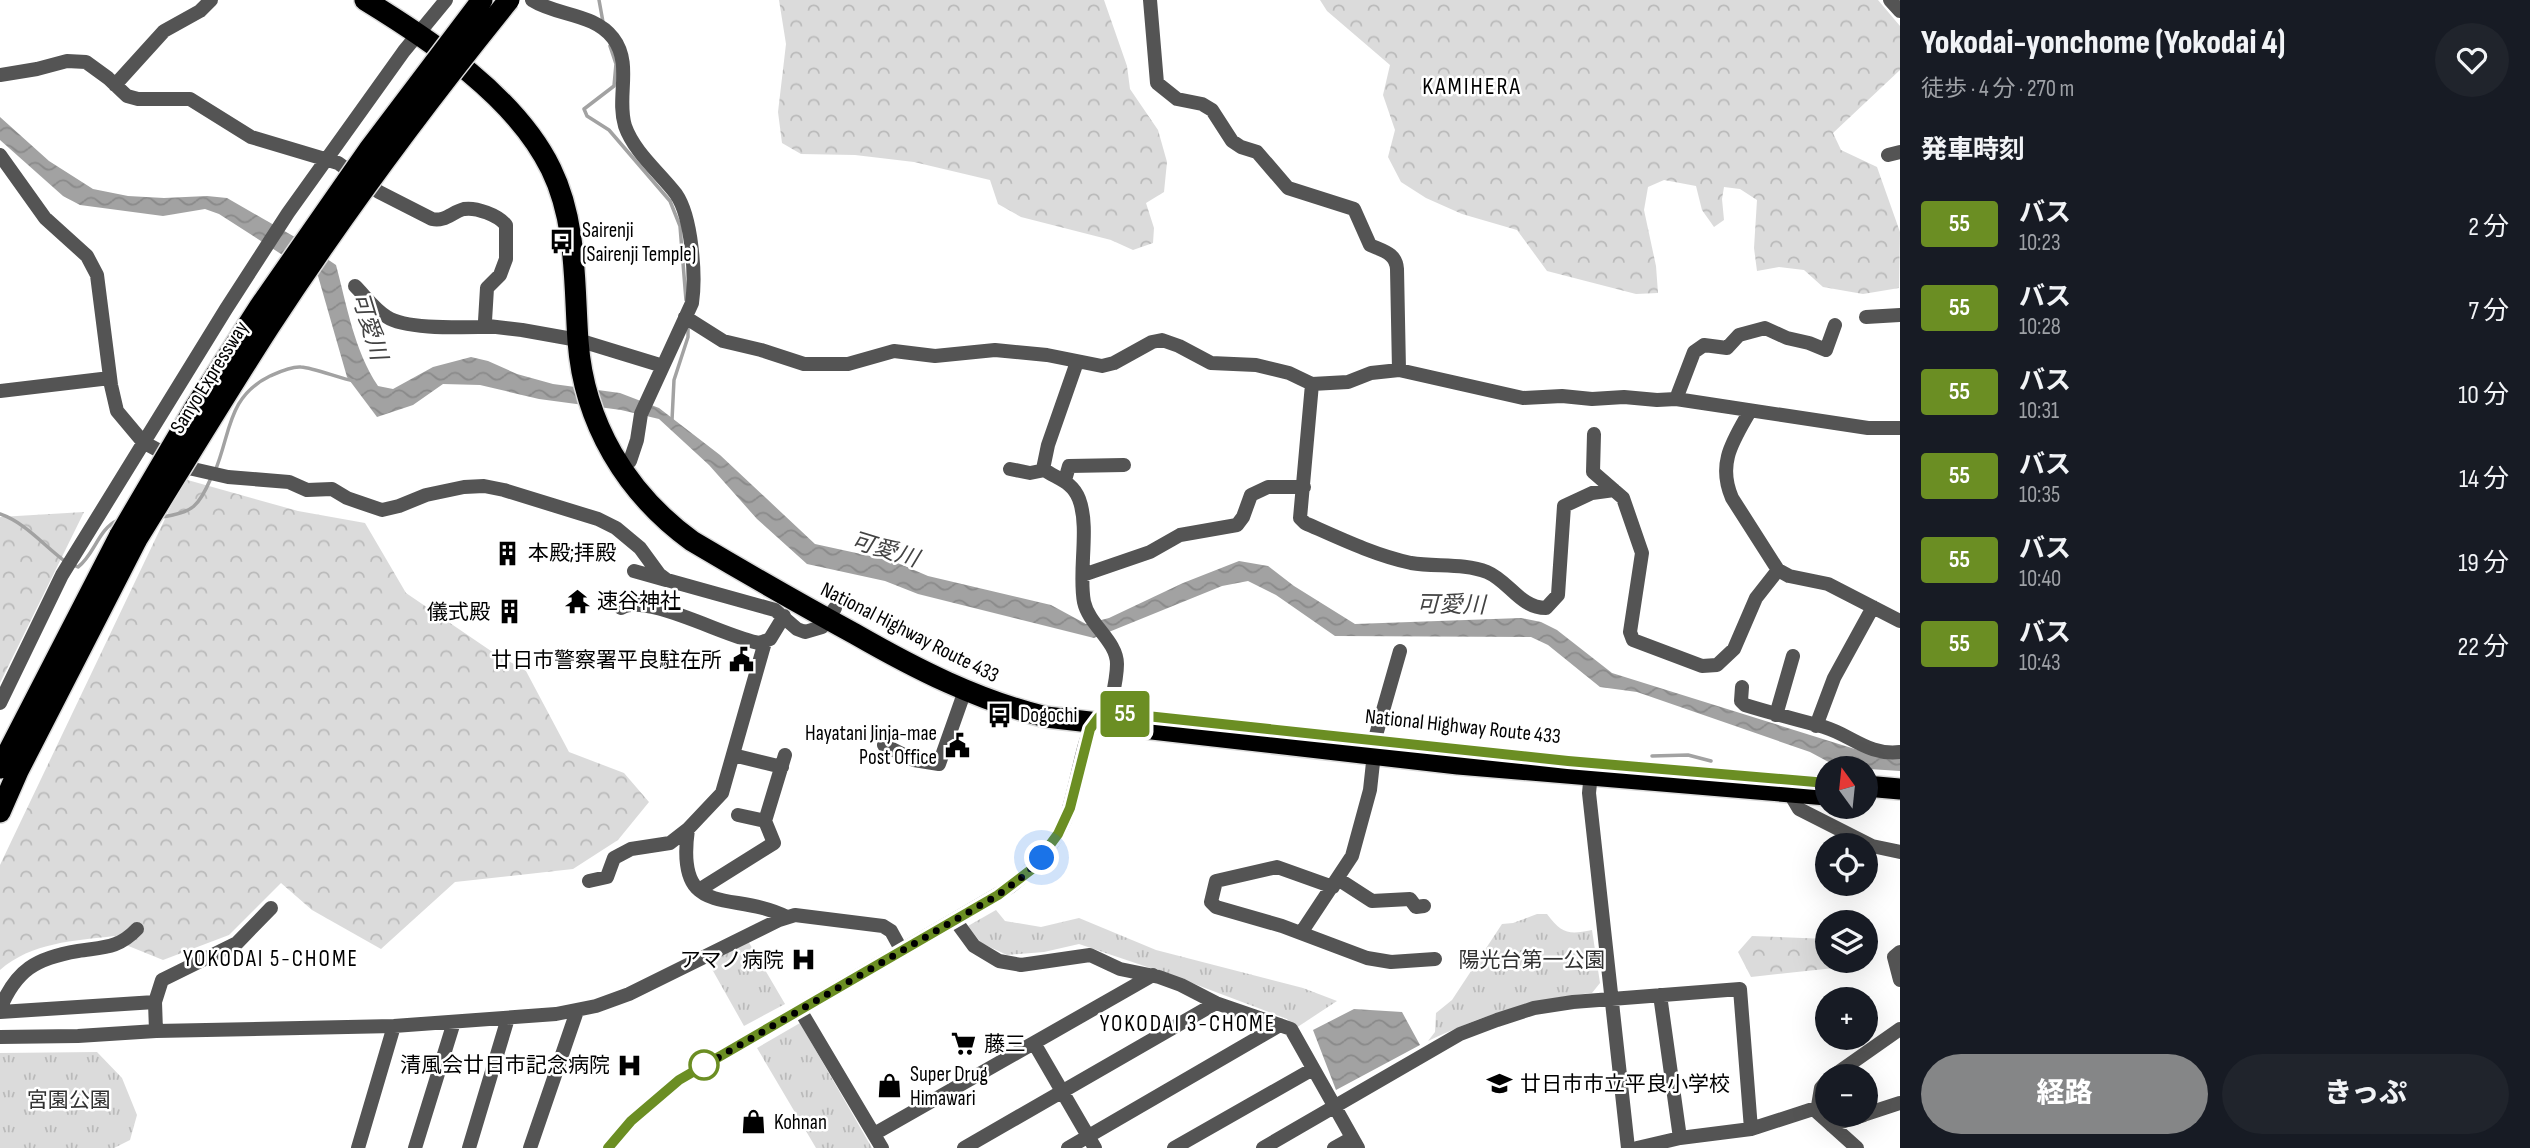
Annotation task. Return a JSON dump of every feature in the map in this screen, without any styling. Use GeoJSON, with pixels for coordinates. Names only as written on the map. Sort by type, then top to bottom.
{"type":"FeatureCollection","features":[{"type":"Feature","properties":{"kind":"highway","name":"National Highway Route 433"},"geometry":{"type":"LineString","coordinates":[[365,0],[422,29]]}},
{"type":"Feature","properties":{"kind":"highway","name":"National Highway Route 433"},"geometry":{"type":"LineString","coordinates":[[384,0],[502,83],[534,119],[549,141],[570,188],[583,231],[585,342],[591,380],[600,411],[603,439],[622,472],[668,524],[692,541],[934,664],[985,687],[1076,709],[1092,723]]}},
{"type":"Feature","properties":{"kind":"highway","name":"Sanyo Expressway"},"geometry":{"type":"LineString","coordinates":[[0,768],[128,537],[194,408],[260,306],[370,148],[482,0]]}},
{"type":"Feature","properties":{"kind":"highway","name":"Sanyo Expressway"},"geometry":{"type":"LineString","coordinates":[[0,811],[128,537],[327,243],[399,142],[509,0]]}},
{"type":"Feature","properties":{"kind":"highway","name":"National Highway Route 433"},"geometry":{"type":"LineString","coordinates":[[600,411],[630,461],[656,495],[688,524],[832,614],[965,692],[1010,709],[1046,718],[1092,723],[1374,748],[1815,794]]}},
{"type":"Feature","properties":{"kind":"highway","name":"National Highway Route 433"},"geometry":{"type":"LineString","coordinates":[[1591,770],[1815,782]]}},
{"type":"Feature","properties":{"kind":"highway"},"geometry":{"type":"LineString","coordinates":[[1878,787],[1900,789]]}},
{"type":"Feature","properties":{"kind":"highway"},"geometry":{"type":"LineString","coordinates":[[1878,799],[1900,800]]}},
{"type":"Feature","properties":{"kind":"street"},"geometry":{"type":"LineString","coordinates":[[115,85],[164,31],[200,11],[211,0]]}},
{"type":"Feature","properties":{"kind":"street"},"geometry":{"type":"LineString","coordinates":[[0,703],[62,575],[288,213],[446,0]]}},
{"type":"Feature","properties":{"kind":"street"},"geometry":{"type":"LineString","coordinates":[[532,0],[552,11],[593,22],[607,32],[618,45],[623,61],[626,127],[636,145],[676,195],[685,211],[692,303],[640,416],[637,440],[630,461]]}},
{"type":"Feature","properties":{"kind":"street"},"geometry":{"type":"LineString","coordinates":[[1150,0],[1157,83],[1177,99],[1202,104],[1212,110],[1232,141],[1257,152],[1288,188],[1354,209],[1370,245],[1392,254],[1397,262],[1398,370]]}},
{"type":"Feature","properties":{"kind":"street"},"geometry":{"type":"LineString","coordinates":[[1890,0],[1900,11]]}},
{"type":"Feature","properties":{"kind":"street"},"geometry":{"type":"LineString","coordinates":[[0,75],[77,60],[94,66],[132,99],[190,99],[251,137],[338,163],[379,192],[432,219],[440,220],[468,209],[502,219],[507,231],[507,255],[499,275],[486,291],[485,321],[491,327]]}},
{"type":"Feature","properties":{"kind":"street"},"geometry":{"type":"LineString","coordinates":[[0,155],[46,218],[87,256],[97,275],[110,378],[117,411],[143,442],[193,469],[228,477],[289,482],[307,490],[332,489],[347,498],[382,510],[426,495],[464,487],[484,486],[504,490],[598,519],[616,528],[640,548],[659,574],[667,580]]}},
{"type":"Feature","properties":{"kind":"street"},"geometry":{"type":"LineString","coordinates":[[355,286],[387,318],[399,322],[522,330],[585,342],[663,366]]}},
{"type":"Feature","properties":{"kind":"street"},"geometry":{"type":"LineString","coordinates":[[1867,317],[1900,315]]}},
{"type":"Feature","properties":{"kind":"street"},"geometry":{"type":"LineString","coordinates":[[685,317],[723,341],[761,349],[804,364],[848,364],[894,351],[935,356],[995,350],[1047,355],[1102,366],[1114,363],[1152,342],[1162,340],[1211,363],[1256,365],[1289,373],[1312,384],[1348,382],[1371,373],[1398,370],[1523,398],[1562,396],[1592,399],[1676,399],[1868,428],[1900,428]]}},
{"type":"Feature","properties":{"kind":"street"},"geometry":{"type":"LineString","coordinates":[[1676,399],[1694,352],[1704,345],[1727,348],[1739,335],[1765,328],[1826,350],[1835,325]]}},
{"type":"Feature","properties":{"kind":"street"},"geometry":{"type":"LineString","coordinates":[[1045,470],[1048,445],[1077,362]]}},
{"type":"Feature","properties":{"kind":"street"},"geometry":{"type":"LineString","coordinates":[[0,391],[110,378]]}},
{"type":"Feature","properties":{"kind":"street"},"geometry":{"type":"LineString","coordinates":[[1312,384],[1300,514],[1305,523],[1370,551],[1396,559],[1490,573],[1527,604],[1544,608],[1558,596],[1564,506],[1592,494],[1614,490]]}},
{"type":"Feature","properties":{"kind":"street"},"geometry":{"type":"LineString","coordinates":[[1750,411],[1726,459],[1727,486],[1778,570],[1789,576],[1828,583],[1900,621]]}},
{"type":"Feature","properties":{"kind":"street"},"geometry":{"type":"LineString","coordinates":[[1594,434],[1592,472],[1624,501],[1642,554],[1630,632],[1636,642],[1702,666],[1717,665],[1734,649],[1756,598],[1778,570]]}},
{"type":"Feature","properties":{"kind":"street"},"geometry":{"type":"LineString","coordinates":[[1065,480],[1069,466],[1124,465]]}},
{"type":"Feature","properties":{"kind":"street"},"geometry":{"type":"LineString","coordinates":[[608,1148],[631,1121],[679,1080],[1010,887],[1032,869],[1050,847],[1070,808],[1092,723],[1117,664],[1115,655],[1085,604],[1081,506],[1075,492],[1065,480],[1045,470],[1030,473],[1010,469]]}},
{"type":"Feature","properties":{"kind":"street"},"geometry":{"type":"LineString","coordinates":[[1083,575],[1150,552],[1180,535],[1237,525],[1251,495],[1266,487],[1304,487]]}},
{"type":"Feature","properties":{"kind":"street"},"geometry":{"type":"LineString","coordinates":[[634,571],[771,608],[797,629],[806,632],[814,631],[832,614]]}},
{"type":"Feature","properties":{"kind":"street"},"geometry":{"type":"LineString","coordinates":[[621,608],[627,604],[658,608],[753,642],[770,639],[784,617]]}},
{"type":"Feature","properties":{"kind":"street"},"geometry":{"type":"LineString","coordinates":[[1816,726],[1834,678],[1872,607]]}},
{"type":"Feature","properties":{"kind":"street"},"geometry":{"type":"LineString","coordinates":[[589,881],[607,877],[614,858],[623,852],[670,842],[688,829],[722,793],[765,642]]}},
{"type":"Feature","properties":{"kind":"street"},"geometry":{"type":"LineString","coordinates":[[1301,933],[1354,851],[1370,788],[1374,748],[1400,651]]}},
{"type":"Feature","properties":{"kind":"street"},"geometry":{"type":"LineString","coordinates":[[1776,715],[1793,656]]}},
{"type":"Feature","properties":{"kind":"street"},"geometry":{"type":"LineString","coordinates":[[1742,687],[1743,703],[1823,727],[1877,751],[1900,752]]}},
{"type":"Feature","properties":{"kind":"street"},"geometry":{"type":"LineString","coordinates":[[884,745],[914,761],[939,764],[962,699]]}},
{"type":"Feature","properties":{"kind":"street"},"geometry":{"type":"LineString","coordinates":[[699,890],[774,843],[765,821],[784,761],[733,755]]}},
{"type":"Feature","properties":{"kind":"street"},"geometry":{"type":"LineString","coordinates":[[1591,770],[1589,793],[1628,1148]]}},
{"type":"Feature","properties":{"kind":"street"},"geometry":{"type":"LineString","coordinates":[[1789,792],[1799,809],[1872,846],[1900,852]]}},
{"type":"Feature","properties":{"kind":"street"},"geometry":{"type":"LineString","coordinates":[[738,816],[765,821]]}},
{"type":"Feature","properties":{"kind":"street"},"geometry":{"type":"LineString","coordinates":[[688,829],[684,855],[688,873],[699,890],[716,901],[752,904],[769,908],[787,917]]}},
{"type":"Feature","properties":{"kind":"street"},"geometry":{"type":"LineString","coordinates":[[1424,906],[1416,906],[1410,899],[1372,901],[1335,883],[1277,867],[1214,883],[1211,902],[1216,907],[1301,933],[1355,954],[1379,960],[1435,960]]}},
{"type":"Feature","properties":{"kind":"street"},"geometry":{"type":"LineString","coordinates":[[156,1031],[155,1002],[162,980],[237,943],[271,908]]}},
{"type":"Feature","properties":{"kind":"street"},"geometry":{"type":"LineString","coordinates":[[0,1037],[78,1037],[156,1031],[394,1026],[577,1011],[629,994],[795,915],[883,926],[891,931],[902,951]]}},
{"type":"Feature","properties":{"kind":"street"},"geometry":{"type":"LineString","coordinates":[[955,920],[974,946],[1009,964],[1021,965],[1090,955],[1119,969],[1153,975],[1181,985],[1216,1003],[1291,1029],[1355,1143],[1334,1148]]}},
{"type":"Feature","properties":{"kind":"street"},"geometry":{"type":"LineString","coordinates":[[137,929],[128,938],[107,948],[48,958],[22,972],[9,988],[0,1010],[155,1002]]}},
{"type":"Feature","properties":{"kind":"street"},"geometry":{"type":"LineString","coordinates":[[1900,953],[1894,957],[1900,980]]}},
{"type":"Feature","properties":{"kind":"street"},"geometry":{"type":"LineString","coordinates":[[874,1134],[1153,975]]}},
{"type":"Feature","properties":{"kind":"street"},"geometry":{"type":"LineString","coordinates":[[1263,1148],[1468,1031],[1534,1008],[1740,989],[1751,1129]]}},
{"type":"Feature","properties":{"kind":"street"},"geometry":{"type":"LineString","coordinates":[[1660,995],[1680,1138]]}},
{"type":"Feature","properties":{"kind":"street"},"geometry":{"type":"LineString","coordinates":[[964,1148],[1216,1003]]}},
{"type":"Feature","properties":{"kind":"street"},"geometry":{"type":"LineString","coordinates":[[800,1010],[882,1148]]}},
{"type":"Feature","properties":{"kind":"street"},"geometry":{"type":"LineString","coordinates":[[530,1148],[577,1011]]}},
{"type":"Feature","properties":{"kind":"street"},"geometry":{"type":"LineString","coordinates":[[469,1148],[508,1018]]}},
{"type":"Feature","properties":{"kind":"street"},"geometry":{"type":"LineString","coordinates":[[416,1148],[454,1022]]}},
{"type":"Feature","properties":{"kind":"street"},"geometry":{"type":"LineString","coordinates":[[1068,1148],[1091,1142],[1280,1025]]}},
{"type":"Feature","properties":{"kind":"street"},"geometry":{"type":"LineString","coordinates":[[358,1148],[394,1026]]}},
{"type":"Feature","properties":{"kind":"street"},"geometry":{"type":"LineString","coordinates":[[1850,1064],[1900,1029]]}},
{"type":"Feature","properties":{"kind":"street"},"geometry":{"type":"LineString","coordinates":[[1034,1043],[1091,1142]]}},
{"type":"Feature","properties":{"kind":"street"},"geometry":{"type":"LineString","coordinates":[[1174,1148],[1313,1069]]}},
{"type":"Feature","properties":{"kind":"street"},"geometry":{"type":"LineString","coordinates":[[1878,1110],[1900,1103]]}},
{"type":"Feature","properties":{"kind":"street"},"geometry":{"type":"LineString","coordinates":[[1637,1148],[1680,1138],[1751,1129],[1815,1108]]}},
{"type":"Feature","properties":{"kind":"street"},"geometry":{"type":"LineString","coordinates":[[1833,1127],[1857,1148]]}},
{"type":"Feature","properties":{"kind":"green space"},"geometry":{"type":"Polygon","coordinates":[[[779,0],[1104,0],[1127,66],[1130,89],[1158,130],[1167,162],[1164,192],[1146,203],[1154,228],[1153,243],[1133,250],[1111,240],[1021,217],[998,204],[990,180],[914,162],[855,155],[801,154],[782,143],[778,112],[786,44],[779,0]]]}},
{"type":"Feature","properties":{"kind":"green space"},"geometry":{"type":"Polygon","coordinates":[[[1320,0],[1878,0],[1900,26],[1900,70],[1833,133],[1841,150],[1877,167],[1900,232],[1899,288],[1863,294],[1823,287],[1804,270],[1779,267],[1757,271],[1754,248],[1757,200],[1740,189],[1724,187],[1724,220],[1714,227],[1702,210],[1696,186],[1664,180],[1648,187],[1644,210],[1656,266],[1658,293],[1636,294],[1547,271],[1517,230],[1462,214],[1426,198],[1401,182],[1388,157],[1395,130],[1383,95],[1390,65],[1327,11],[1320,0]]]}},
{"type":"Feature","properties":{"kind":"green space"},"geometry":{"type":"Polygon","coordinates":[[[184,479],[298,511],[365,523],[406,593],[491,651],[526,671],[569,752],[624,773],[649,802],[618,840],[573,869],[455,882],[381,949],[312,910],[281,883],[229,935],[163,960],[126,945],[114,936],[40,948],[12,961],[0,970],[0,865],[184,479]]]}},
{"type":"Feature","properties":{"kind":"green space"},"geometry":{"type":"Polygon","coordinates":[[[84,512],[0,683],[0,517],[84,512]]]}},
{"type":"Feature","properties":{"kind":"green space"},"geometry":{"type":"Polygon","coordinates":[[[996,910],[1005,921],[1041,927],[1079,918],[1156,950],[1303,988],[1337,1001],[1296,1028],[1287,1019],[1079,944],[1044,952],[1007,955],[981,943],[968,926],[996,910]]]}},
{"type":"Feature","properties":{"kind":"green space","name":"陽光台第一公園"},"geometry":{"type":"Polygon","coordinates":[[[1537,914],[1547,914],[1557,926],[1566,931],[1592,930],[1600,983],[1592,993],[1508,1010],[1428,1041],[1435,1032],[1436,1013],[1452,1000],[1502,924],[1537,914]]]}},
{"type":"Feature","properties":{"kind":"green space"},"geometry":{"type":"Polygon","coordinates":[[[1752,936],[1815,939],[1815,970],[1751,977],[1738,952],[1752,936]]]}},
{"type":"Feature","properties":{"kind":"green space"},"geometry":{"type":"Polygon","coordinates":[[[748,941],[785,1004],[744,1026],[708,962],[748,941]]]}},
{"type":"Feature","properties":{"kind":"green space"},"geometry":{"type":"Polygon","coordinates":[[[800,1023],[872,1148],[816,1148],[757,1048],[800,1023]]]}},
{"type":"Feature","properties":{"kind":"green space","name":"宮園公園"},"geometry":{"type":"Polygon","coordinates":[[[97,1052],[122,1078],[137,1115],[130,1140],[114,1148],[0,1148],[0,1053],[97,1052]]]}},
{"type":"Feature","properties":{"kind":"water"},"geometry":{"type":"Polygon","coordinates":[[[0,117],[49,161],[93,189],[128,196],[227,198],[293,236],[336,265],[357,343],[378,386],[393,389],[433,367],[471,357],[553,384],[620,393],[659,408],[720,455],[815,544],[893,561],[928,576],[1051,605],[1086,624],[1109,618],[1183,583],[1239,561],[1268,566],[1294,586],[1355,624],[1521,618],[1541,622],[1557,630],[1612,673],[1858,750],[1900,758],[1900,771],[1878,770],[1878,756],[1817,756],[1637,692],[1600,687],[1548,645],[1531,637],[1335,636],[1276,595],[1248,581],[1222,586],[1094,638],[918,594],[885,581],[807,564],[757,519],[709,465],[659,419],[621,410],[539,399],[480,385],[443,384],[413,405],[377,417],[347,377],[318,276],[299,262],[281,254],[219,214],[205,209],[163,216],[80,205],[63,196],[0,140],[0,117]]]}},
{"type":"Feature","properties":{"kind":"water"},"geometry":{"type":"Polygon","coordinates":[[[1354,1009],[1402,1012],[1420,1045],[1336,1090],[1313,1030],[1354,1009]]]}},
{"type":"Feature","properties":{"kind":"waterway"},"geometry":{"type":"LineString","coordinates":[[599,0],[603,22]]}},
{"type":"Feature","properties":{"kind":"waterway"},"geometry":{"type":"LineString","coordinates":[[610,46],[616,64],[614,86],[584,109],[587,116],[609,130],[670,201],[680,226],[686,300]]}},
{"type":"Feature","properties":{"kind":"waterway"},"geometry":{"type":"LineString","coordinates":[[672,420],[674,380],[688,337],[688,325]]}},
{"type":"Feature","properties":{"kind":"waterway"},"geometry":{"type":"LineString","coordinates":[[215,471],[232,417],[246,394],[256,385],[270,376],[297,367],[354,381]]}},
{"type":"Feature","properties":{"kind":"waterway"},"geometry":{"type":"LineString","coordinates":[[161,517],[194,507],[211,478]]}},
{"type":"Feature","properties":{"kind":"waterway"},"geometry":{"type":"LineString","coordinates":[[0,514],[27,529],[66,562]]}},
{"type":"Feature","properties":{"kind":"waterway"},"geometry":{"type":"LineString","coordinates":[[73,565],[78,567],[84,562],[101,535],[118,520]]}},
{"type":"Feature","properties":{"kind":"waterway"},"geometry":{"type":"LineString","coordinates":[[1652,756],[1688,755],[1711,761]]}},
{"type":"Feature","properties":{"kind":"bus line","name":"55"},"geometry":{"type":"LineString","coordinates":[[608,1148],[631,1121],[679,1080],[998,895],[1032,869],[1050,847],[1070,808],[1093,722],[1109,712],[1568,761],[1815,782]]}},
{"type":"Feature","properties":{"kind":"place","name":"Sairenji (Sairenji Temple)"},"geometry":{"type":"Point","coordinates":[562,242]}},
{"type":"Feature","properties":{"kind":"place","name":"本殿;拝殿"},"geometry":{"type":"Point","coordinates":[508,553]}},
{"type":"Feature","properties":{"kind":"place","name":"速谷神社"},"geometry":{"type":"Point","coordinates":[577,601]}},
{"type":"Feature","properties":{"kind":"place","name":"儀式殿"},"geometry":{"type":"Point","coordinates":[510,612]}},
{"type":"Feature","properties":{"kind":"place","name":"廿日市警察署平良駐在所"},"geometry":{"type":"Point","coordinates":[742,660]}},
{"type":"Feature","properties":{"kind":"place","name":"Dogochi"},"geometry":{"type":"Point","coordinates":[1000,715]}},
{"type":"Feature","properties":{"kind":"place","name":"Hayatani Jinja-mae Post Office"},"geometry":{"type":"Point","coordinates":[957,745]}},
{"type":"Feature","properties":{"kind":"place","name":"アマノ病院"},"geometry":{"type":"Point","coordinates":[804,960]}},
{"type":"Feature","properties":{"kind":"place","name":"藤三"},"geometry":{"type":"Point","coordinates":[964,1044]}},
{"type":"Feature","properties":{"kind":"place","name":"清風会廿日市記念病院"},"geometry":{"type":"Point","coordinates":[630,1065]}},
{"type":"Feature","properties":{"kind":"place","name":"廿日市市立平良小学校"},"geometry":{"type":"Point","coordinates":[1500,1084]}},
{"type":"Feature","properties":{"kind":"place","name":"Super Drug Himawari"},"geometry":{"type":"Point","coordinates":[890,1086]}},
{"type":"Feature","properties":{"kind":"place","name":"Kohnan"},"geometry":{"type":"Point","coordinates":[754,1122]}},
{"type":"Feature","properties":{"kind":"district","name":"KAMIHERA"},"geometry":{"type":"Point","coordinates":[1472,86]}},
{"type":"Feature","properties":{"kind":"district","name":"YOKODAI 5-CHOME"},"geometry":{"type":"Point","coordinates":[271,958]}},
{"type":"Feature","properties":{"kind":"district","name":"YOKODAI 3-CHOME"},"geometry":{"type":"Point","coordinates":[1188,1023]}},
{"type":"Feature","properties":{"kind":"route"},"geometry":{"type":"LineString","coordinates":[[704,1065],[695,1071],[998,895],[1042,858]]}},
{"type":"Feature","properties":{"kind":"water label","name":"可愛川"},"geometry":{"type":"Point","coordinates":[370,326]}},
{"type":"Feature","properties":{"kind":"water label","name":"可愛川"},"geometry":{"type":"Point","coordinates":[885,549]}},
{"type":"Feature","properties":{"kind":"water label","name":"可愛川"},"geometry":{"type":"Point","coordinates":[1451,604]}}]}
